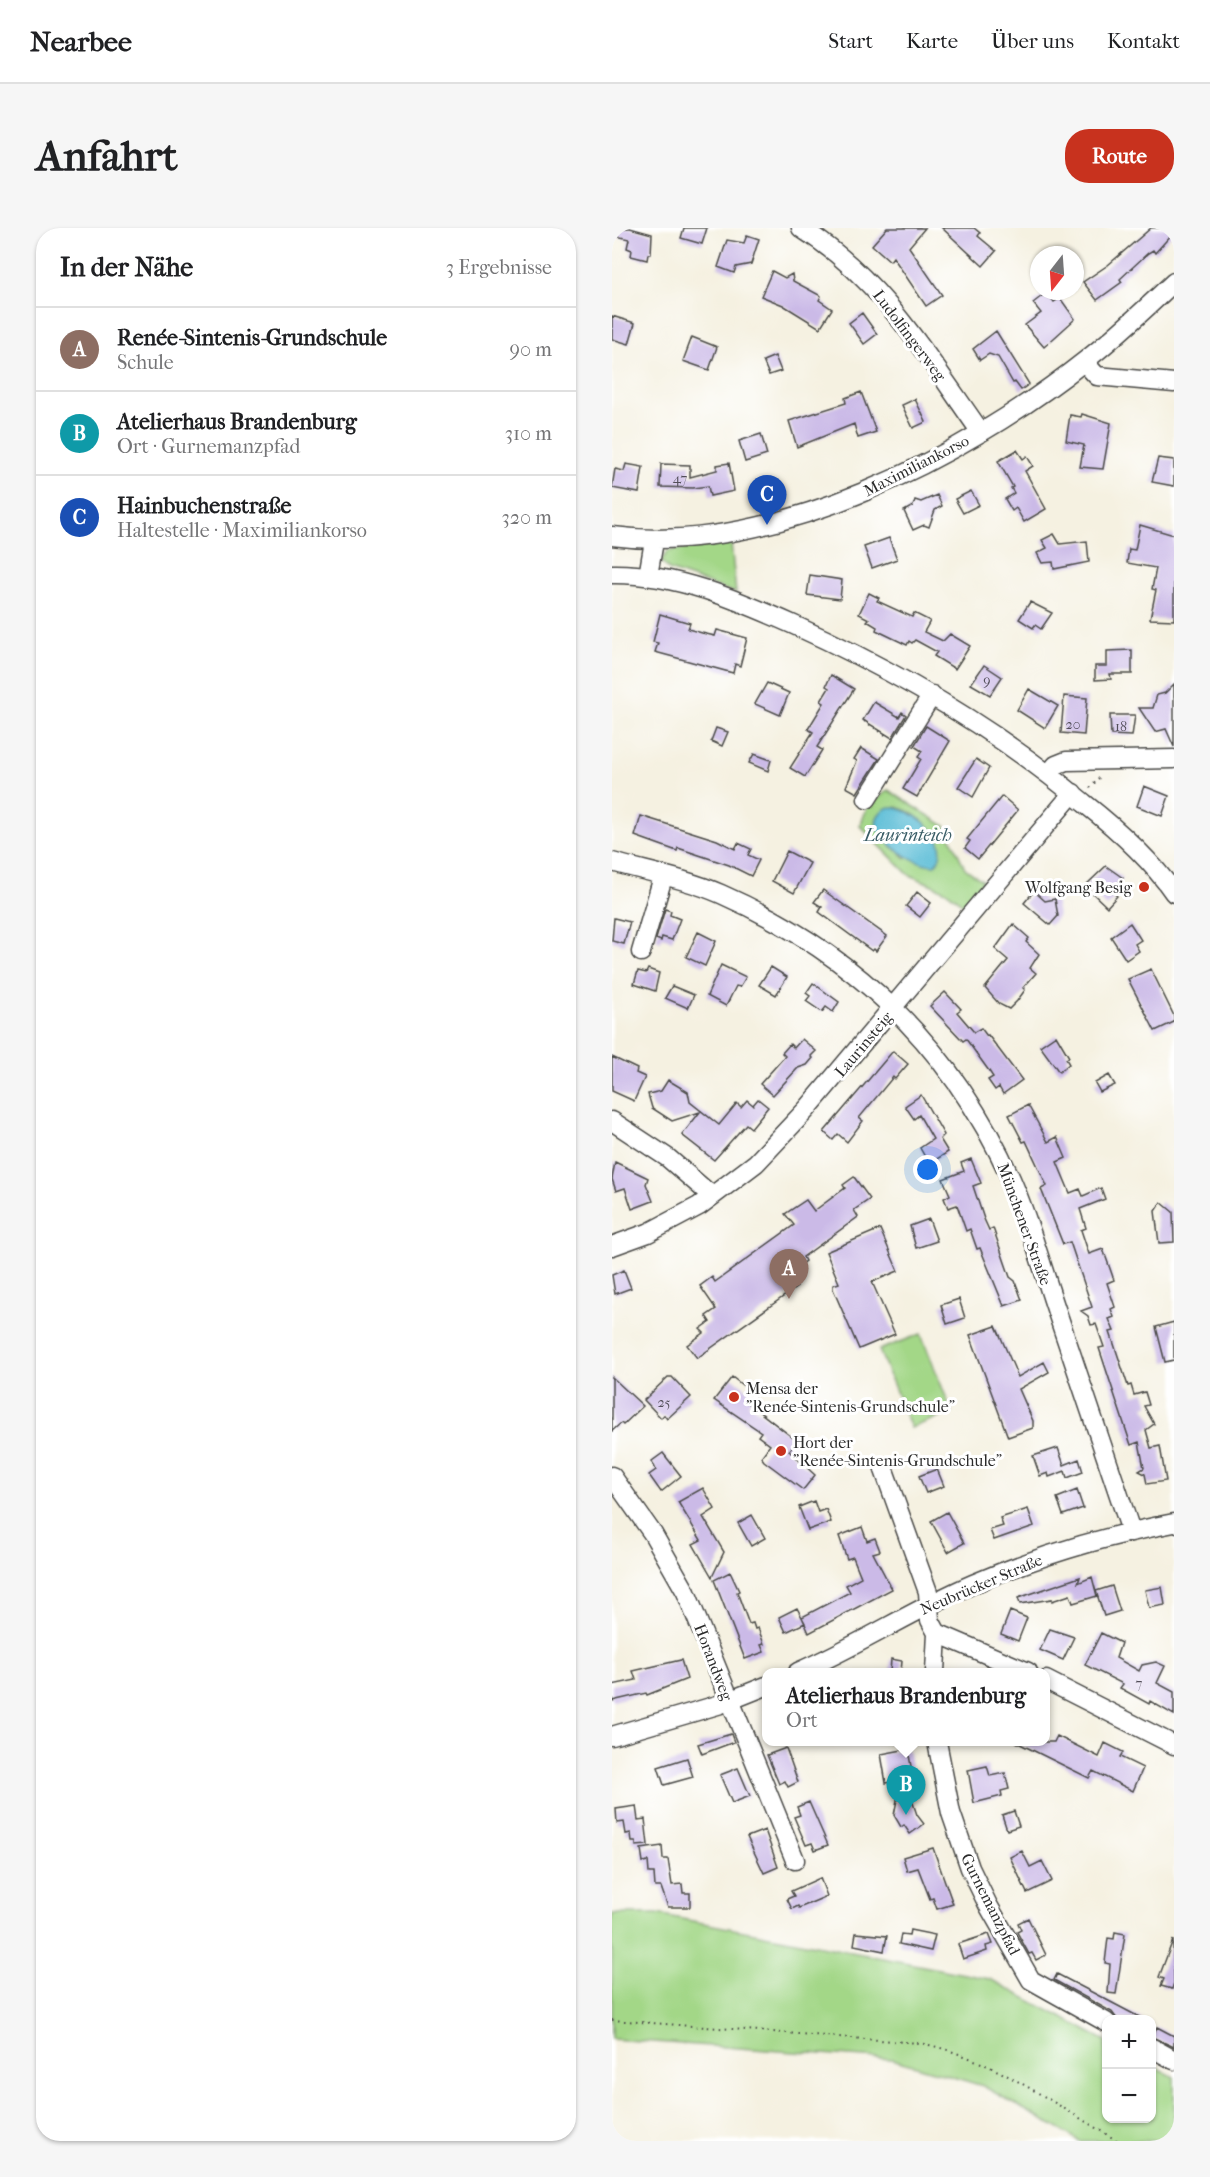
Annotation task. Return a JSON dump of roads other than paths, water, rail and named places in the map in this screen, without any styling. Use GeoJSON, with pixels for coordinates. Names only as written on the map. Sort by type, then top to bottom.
{"type":"FeatureCollection","features":[{"type":"Feature","properties":{"kind":"street","name":"Ludolfingerweg"},"geometry":{"type":"LineString","coordinates":[[801,228],[840,255],[889,303],[980,431]]}},
{"type":"Feature","properties":{"kind":"street","name":"Maximiliankorso"},"geometry":{"type":"LineString","coordinates":[[612,536],[654,541],[697,538],[734,532],[812,511],[872,490],[980,431],[1084,362],[1174,282]]}},
{"type":"Feature","properties":{"kind":"street"},"geometry":{"type":"LineString","coordinates":[[1084,362],[1097,376],[1174,383]]}},
{"type":"Feature","properties":{"kind":"street"},"geometry":{"type":"LineString","coordinates":[[641,575],[654,541]]}},
{"type":"Feature","properties":{"kind":"street"},"geometry":{"type":"LineString","coordinates":[[612,573],[641,575],[717,595],[771,615],[879,666],[932,696],[992,733],[1048,774],[1081,792],[1174,892]]}},
{"type":"Feature","properties":{"kind":"street"},"geometry":{"type":"LineString","coordinates":[[867,799],[932,696]]}},
{"type":"Feature","properties":{"kind":"street"},"geometry":{"type":"LineString","coordinates":[[1048,774],[1056,765],[1066,761],[1174,759]]}},
{"type":"Feature","properties":{"kind":"street","name":"Laurinsteig"},"geometry":{"type":"LineString","coordinates":[[612,1246],[648,1233],[712,1196],[756,1163],[784,1135],[1081,792]]}},
{"type":"Feature","properties":{"kind":"street","name":"Münchener Straße"},"geometry":{"type":"LineString","coordinates":[[612,862],[719,893],[780,923],[826,951],[867,983],[946,1065],[987,1130],[1012,1180],[1131,1531]]}},
{"type":"Feature","properties":{"kind":"street"},"geometry":{"type":"LineString","coordinates":[[641,952],[663,877]]}},
{"type":"Feature","properties":{"kind":"street"},"geometry":{"type":"LineString","coordinates":[[612,1121],[668,1158],[712,1196]]}},
{"type":"Feature","properties":{"kind":"street"},"geometry":{"type":"LineString","coordinates":[[884,1470],[928,1592],[930,1620],[938,1633],[1019,1668]]}},
{"type":"Feature","properties":{"kind":"street","name":"Horandweg"},"geometry":{"type":"LineString","coordinates":[[612,1476],[653,1534],[686,1592],[795,1860]]}},
{"type":"Feature","properties":{"kind":"street","name":"Neubrücker Straße"},"geometry":{"type":"LineString","coordinates":[[806,1668],[929,1605],[1029,1562],[1131,1531],[1174,1523]]}},
{"type":"Feature","properties":{"kind":"street"},"geometry":{"type":"LineString","coordinates":[[935,1668],[938,1633]]}},
{"type":"Feature","properties":{"kind":"street"},"geometry":{"type":"LineString","coordinates":[[1050,1682],[1174,1745]]}},
{"type":"Feature","properties":{"kind":"street"},"geometry":{"type":"LineString","coordinates":[[612,1736],[730,1701],[762,1688]]}},
{"type":"Feature","properties":{"kind":"street","name":"Gurnemanzpfad"},"geometry":{"type":"LineString","coordinates":[[938,1746],[951,1813],[970,1868],[1031,1980],[1102,2019]]}},
{"type":"Feature","properties":{"kind":"street"},"geometry":{"type":"LineString","coordinates":[[1156,2050],[1174,2060]]}},
{"type":"Feature","properties":{"kind":"water","name":"Laurinteich"},"geometry":{"type":"Polygon","coordinates":[[[889,807],[910,813],[929,827],[940,846],[940,855],[935,865],[912,859],[888,843],[880,834],[876,824],[879,815],[889,807]]]}},
{"type":"Feature","properties":{"kind":"place","name":"Hainbuchenstraße"},"geometry":{"type":"Point","coordinates":[767,525]}},
{"type":"Feature","properties":{"kind":"place","name":"Wolfgang Besig"},"geometry":{"type":"Point","coordinates":[1144,887]}},
{"type":"Feature","properties":{"kind":"place","name":"Renée-Sintenis-Grundschule"},"geometry":{"type":"Point","coordinates":[789,1299]}},
{"type":"Feature","properties":{"kind":"place","name":"Mensa der \"Renée-Sintenis-Grundschule\""},"geometry":{"type":"Point","coordinates":[734,1397]}},
{"type":"Feature","properties":{"kind":"place","name":"Hort der \"Renée-Sintenis-Grundschule\""},"geometry":{"type":"Point","coordinates":[781,1451]}},
{"type":"Feature","properties":{"kind":"place","name":"Atelierhaus Brandenburg"},"geometry":{"type":"Point","coordinates":[906,1815]}}]}
